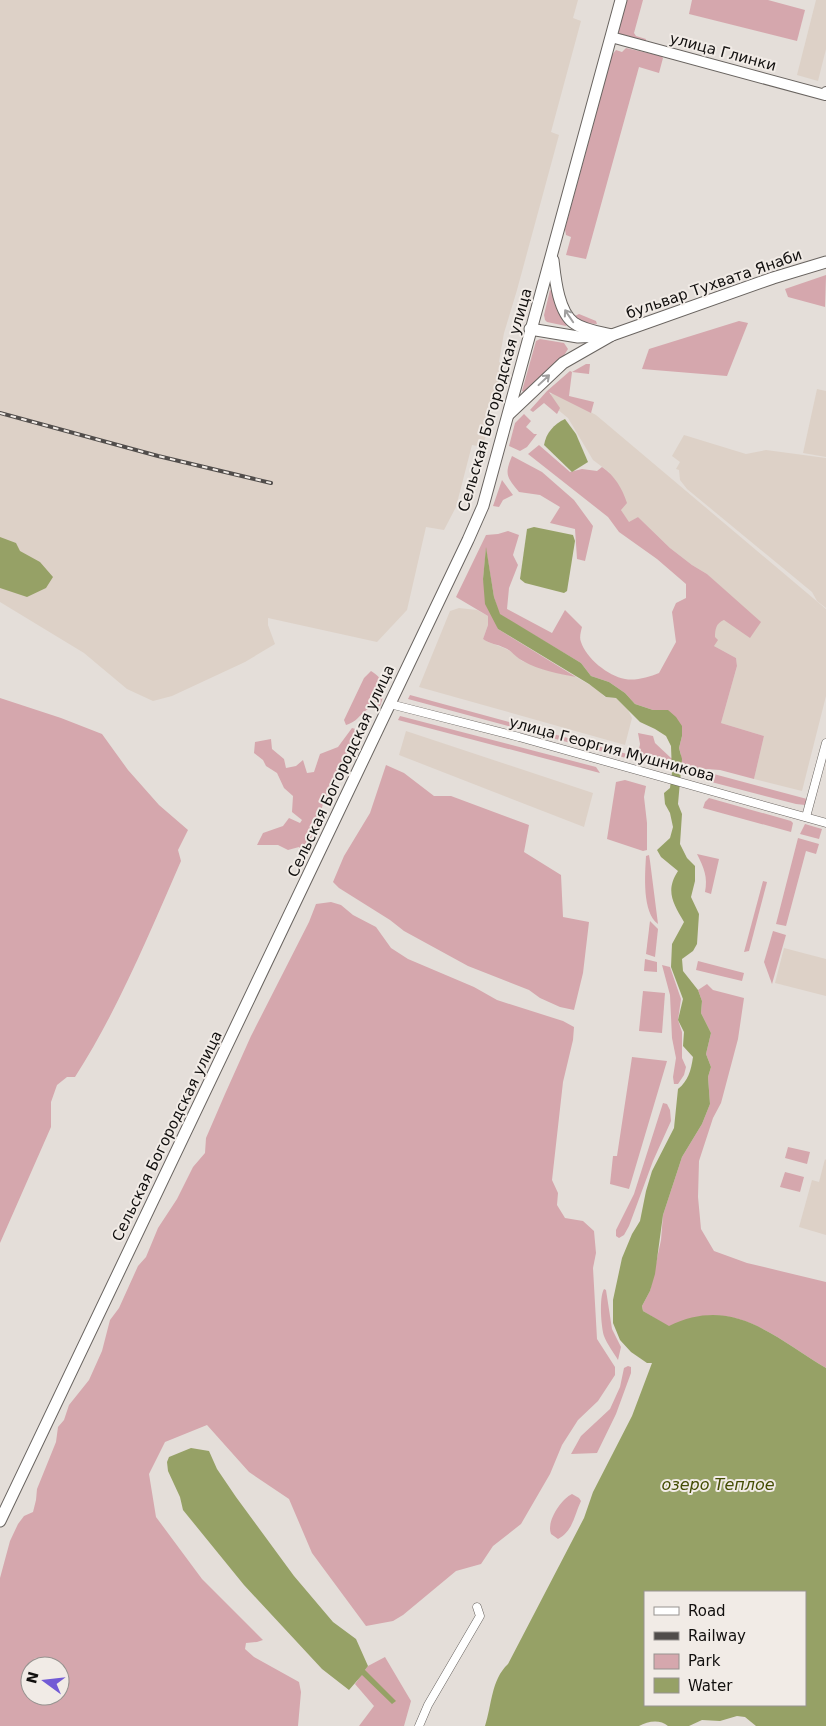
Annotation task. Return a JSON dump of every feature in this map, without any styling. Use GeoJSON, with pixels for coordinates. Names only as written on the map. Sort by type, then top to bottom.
{"type":"FeatureCollection","features":[{"type":"Feature","properties":{"kind":"main road","name":"Сельская Богородская улица"},"geometry":{"type":"LineString","coordinates":[[0,1521],[483,506],[621,0]]}},
{"type":"Feature","properties":{"kind":"main road","name":"бульвар Тухвата Янаби"},"geometry":{"type":"LineString","coordinates":[[554,248],[552,253],[557,292],[572,322],[585,329],[612,335]]}},
{"type":"Feature","properties":{"kind":"main road","name":"бульвар Тухвата Янаби"},"geometry":{"type":"LineString","coordinates":[[509,414],[563,362],[612,335],[764,281],[826,262]]}},
{"type":"Feature","properties":{"kind":"main road","name":"бульвар Тухвата Янаби"},"geometry":{"type":"LineString","coordinates":[[530,329],[578,338],[612,335]]}},
{"type":"Feature","properties":{"kind":"street","name":"улица Глинки"},"geometry":{"type":"LineString","coordinates":[[611,37],[825,95],[826,92]]}},
{"type":"Feature","properties":{"kind":"street","name":"улица Георгия Мушникова"},"geometry":{"type":"LineString","coordinates":[[390,704],[519,737],[826,822]]}},
{"type":"Feature","properties":{"kind":"street"},"geometry":{"type":"LineString","coordinates":[[806,817],[826,743]]}},
{"type":"Feature","properties":{"kind":"street"},"geometry":{"type":"LineString","coordinates":[[419,1726],[428,1704],[480,1616],[477,1607]]}},
{"type":"Feature","properties":{"kind":"shaded area"},"geometry":{"type":"Polygon","coordinates":[[[0,0],[578,0],[573,18],[581,21],[551,132],[559,135],[504,333],[499,362],[503,364],[483,447],[472,445],[456,507],[444,530],[426,527],[407,610],[377,642],[268,618],[268,625],[275,644],[245,662],[172,696],[153,701],[127,689],[84,653],[0,602],[0,0]]]}},
{"type":"Feature","properties":{"kind":"shaded area"},"geometry":{"type":"Polygon","coordinates":[[[816,0],[826,0],[826,49],[818,81],[797,75],[816,0]]]}},
{"type":"Feature","properties":{"kind":"shaded area"},"geometry":{"type":"Polygon","coordinates":[[[817,389],[826,391],[826,457],[803,453],[817,389]]]}},
{"type":"Feature","properties":{"kind":"shaded area"},"geometry":{"type":"Polygon","coordinates":[[[553,392],[596,415],[826,609],[826,696],[802,791],[754,779],[764,736],[721,723],[737,666],[736,658],[714,646],[715,629],[720,621],[724,620],[739,604],[707,574],[670,548],[638,517],[629,523],[621,510],[609,472],[593,460],[568,418],[546,400],[553,392]]]}},
{"type":"Feature","properties":{"kind":"shaded area"},"geometry":{"type":"Polygon","coordinates":[[[684,435],[746,454],[766,450],[826,458],[826,608],[817,601],[812,592],[687,489],[680,480],[679,470],[676,469],[680,462],[672,456],[684,435]]]}},
{"type":"Feature","properties":{"kind":"shaded area"},"geometry":{"type":"Polygon","coordinates":[[[459,608],[477,610],[488,616],[488,625],[483,639],[488,642],[512,652],[522,661],[576,677],[597,689],[605,697],[616,698],[628,710],[632,718],[625,745],[419,687],[450,611],[459,608]]]}},
{"type":"Feature","properties":{"kind":"shaded area"},"geometry":{"type":"Polygon","coordinates":[[[406,731],[593,793],[584,827],[399,755],[406,731]]]}},
{"type":"Feature","properties":{"kind":"shaded area"},"geometry":{"type":"Polygon","coordinates":[[[784,948],[826,959],[826,996],[775,983],[784,948]]]}},
{"type":"Feature","properties":{"kind":"shaded area"},"geometry":{"type":"Polygon","coordinates":[[[825,1159],[826,1235],[799,1227],[812,1180],[819,1182],[825,1159]]]}},
{"type":"Feature","properties":{"kind":"green space"},"geometry":{"type":"Polygon","coordinates":[[[627,0],[643,0],[634,33],[636,36],[646,39],[645,44],[622,37],[618,31],[627,0]]]}},
{"type":"Feature","properties":{"kind":"green space"},"geometry":{"type":"Polygon","coordinates":[[[692,0],[768,0],[805,10],[797,41],[689,14],[692,0]]]}},
{"type":"Feature","properties":{"kind":"green space"},"geometry":{"type":"Polygon","coordinates":[[[626,48],[661,56],[663,58],[659,73],[639,67],[586,259],[566,255],[571,237],[566,235],[565,229],[612,55],[616,50],[622,52],[626,48]]]}},
{"type":"Feature","properties":{"kind":"green space"},"geometry":{"type":"Polygon","coordinates":[[[826,275],[825,307],[788,297],[785,289],[826,275]]]}},
{"type":"Feature","properties":{"kind":"green space"},"geometry":{"type":"Polygon","coordinates":[[[550,290],[553,292],[566,326],[545,320],[544,315],[550,290]]]}},
{"type":"Feature","properties":{"kind":"green space"},"geometry":{"type":"Polygon","coordinates":[[[579,314],[596,321],[597,324],[583,323],[573,317],[579,314]]]}},
{"type":"Feature","properties":{"kind":"green space"},"geometry":{"type":"Polygon","coordinates":[[[739,321],[748,323],[727,376],[642,369],[649,349],[739,321]]]}},
{"type":"Feature","properties":{"kind":"green space"},"geometry":{"type":"Polygon","coordinates":[[[540,339],[564,343],[568,349],[563,357],[524,392],[522,391],[536,341],[540,339]]]}},
{"type":"Feature","properties":{"kind":"green space"},"geometry":{"type":"Polygon","coordinates":[[[586,364],[590,364],[589,374],[572,372],[586,364]]]}},
{"type":"Feature","properties":{"kind":"green space"},"geometry":{"type":"Polygon","coordinates":[[[570,371],[572,372],[569,396],[594,402],[591,413],[549,392],[560,408],[557,414],[544,403],[533,412],[530,410],[547,391],[570,371]]]}},
{"type":"Feature","properties":{"kind":"green space"},"geometry":{"type":"Polygon","coordinates":[[[524,414],[531,421],[526,427],[534,434],[537,434],[527,447],[520,451],[509,446],[515,423],[524,414]]]}},
{"type":"Feature","properties":{"kind":"green space"},"geometry":{"type":"Polygon","coordinates":[[[539,445],[570,472],[582,469],[597,471],[602,467],[614,478],[623,492],[627,503],[621,510],[629,522],[638,517],[670,548],[707,574],[761,622],[750,638],[724,620],[721,621],[716,629],[715,637],[718,640],[714,646],[736,658],[737,666],[721,723],[764,736],[754,779],[720,770],[706,769],[696,771],[638,755],[640,744],[638,733],[653,736],[655,743],[671,758],[681,755],[679,748],[682,736],[653,710],[635,704],[625,693],[609,682],[591,676],[581,663],[499,614],[494,597],[486,549],[483,579],[498,629],[576,677],[536,667],[521,660],[507,649],[483,639],[488,625],[488,616],[456,597],[486,535],[508,531],[519,535],[513,555],[518,565],[509,588],[507,609],[552,633],[565,610],[582,627],[580,640],[593,660],[605,670],[625,679],[638,679],[659,673],[676,642],[672,612],[676,603],[686,598],[686,584],[657,559],[619,532],[608,517],[528,454],[539,445]]]}},
{"type":"Feature","properties":{"kind":"green space"},"geometry":{"type":"Polygon","coordinates":[[[512,456],[542,472],[574,500],[593,526],[585,561],[577,559],[575,529],[550,523],[560,507],[540,495],[519,492],[512,483],[508,476],[508,468],[512,456]]]}},
{"type":"Feature","properties":{"kind":"green space"},"geometry":{"type":"Polygon","coordinates":[[[502,480],[513,495],[503,500],[499,507],[493,506],[502,480]]]}},
{"type":"Feature","properties":{"kind":"green space"},"geometry":{"type":"Polygon","coordinates":[[[371,671],[382,682],[384,691],[380,706],[368,709],[356,720],[346,725],[344,720],[364,678],[371,671]]]}},
{"type":"Feature","properties":{"kind":"green space"},"geometry":{"type":"Polygon","coordinates":[[[410,695],[627,754],[626,758],[408,699],[410,695]]]}},
{"type":"Feature","properties":{"kind":"green space"},"geometry":{"type":"Polygon","coordinates":[[[0,698],[102,734],[128,770],[159,805],[188,830],[178,850],[181,861],[119,998],[75,1077],[67,1077],[57,1085],[51,1102],[51,1127],[0,1243],[0,698]]]}},
{"type":"Feature","properties":{"kind":"green space"},"geometry":{"type":"Polygon","coordinates":[[[400,716],[596,767],[600,773],[398,720],[400,716]]]}},
{"type":"Feature","properties":{"kind":"green space"},"geometry":{"type":"Polygon","coordinates":[[[352,728],[359,730],[347,754],[348,760],[323,804],[316,828],[301,857],[299,847],[288,850],[278,845],[257,845],[263,833],[283,826],[289,818],[300,823],[302,820],[292,812],[293,796],[284,788],[277,773],[266,766],[263,760],[254,753],[255,742],[271,739],[272,749],[284,759],[286,768],[296,766],[303,760],[307,773],[314,772],[320,754],[338,747],[352,728]]]}},
{"type":"Feature","properties":{"kind":"green space"},"geometry":{"type":"Polygon","coordinates":[[[386,765],[404,773],[434,796],[451,796],[529,825],[524,852],[561,875],[563,917],[589,922],[583,973],[574,1010],[560,1007],[540,998],[529,990],[468,966],[404,931],[339,888],[333,882],[344,856],[370,813],[386,765]]]}},
{"type":"Feature","properties":{"kind":"green space"},"geometry":{"type":"Polygon","coordinates":[[[710,773],[807,799],[805,805],[796,804],[696,778],[710,773]]]}},
{"type":"Feature","properties":{"kind":"green space"},"geometry":{"type":"Polygon","coordinates":[[[625,780],[646,786],[644,797],[647,823],[647,850],[643,851],[607,839],[616,782],[625,780]]]}},
{"type":"Feature","properties":{"kind":"green space"},"geometry":{"type":"Polygon","coordinates":[[[709,798],[791,821],[793,823],[791,832],[703,808],[709,798]]]}},
{"type":"Feature","properties":{"kind":"green space"},"geometry":{"type":"Polygon","coordinates":[[[805,824],[822,829],[819,839],[800,834],[805,824]]]}},
{"type":"Feature","properties":{"kind":"green space"},"geometry":{"type":"Polygon","coordinates":[[[798,838],[819,844],[816,854],[806,851],[786,926],[776,924],[798,838]]]}},
{"type":"Feature","properties":{"kind":"green space"},"geometry":{"type":"Polygon","coordinates":[[[697,854],[719,859],[711,894],[705,892],[705,873],[697,854]]]}},
{"type":"Feature","properties":{"kind":"green space"},"geometry":{"type":"Polygon","coordinates":[[[649,855],[658,924],[649,911],[647,902],[645,873],[646,856],[649,855]]]}},
{"type":"Feature","properties":{"kind":"green space"},"geometry":{"type":"Polygon","coordinates":[[[763,881],[767,882],[749,951],[744,952],[763,881]]]}},
{"type":"Feature","properties":{"kind":"green space"},"geometry":{"type":"Polygon","coordinates":[[[331,902],[341,905],[353,915],[376,927],[391,948],[408,959],[474,987],[497,1000],[563,1021],[574,1027],[573,1040],[563,1082],[552,1180],[558,1193],[557,1205],[565,1218],[583,1221],[594,1231],[596,1253],[593,1268],[597,1339],[615,1367],[615,1375],[598,1401],[578,1420],[562,1445],[550,1474],[521,1524],[493,1546],[481,1564],[456,1571],[403,1615],[393,1621],[366,1626],[312,1553],[289,1499],[249,1472],[207,1425],[165,1442],[149,1474],[156,1517],[202,1579],[263,1640],[246,1643],[245,1649],[254,1657],[299,1682],[301,1692],[298,1726],[0,1726],[0,1578],[10,1541],[24,1516],[33,1512],[37,1489],[56,1442],[58,1427],[64,1420],[69,1405],[89,1380],[102,1351],[110,1320],[119,1308],[138,1266],[146,1257],[158,1228],[177,1199],[193,1167],[205,1153],[206,1138],[251,1036],[309,922],[316,904],[331,902]]]}},
{"type":"Feature","properties":{"kind":"green space"},"geometry":{"type":"Polygon","coordinates":[[[650,921],[658,929],[655,957],[646,954],[650,921]]]}},
{"type":"Feature","properties":{"kind":"green space"},"geometry":{"type":"Polygon","coordinates":[[[773,931],[786,935],[772,984],[764,962],[773,931]]]}},
{"type":"Feature","properties":{"kind":"green space"},"geometry":{"type":"Polygon","coordinates":[[[645,959],[657,962],[657,972],[644,971],[645,959]]]}},
{"type":"Feature","properties":{"kind":"green space"},"geometry":{"type":"Polygon","coordinates":[[[698,961],[744,973],[742,981],[696,970],[698,961]]]}},
{"type":"Feature","properties":{"kind":"green space"},"geometry":{"type":"Polygon","coordinates":[[[662,965],[670,967],[681,999],[678,1020],[682,1032],[682,1058],[686,1067],[684,1075],[678,1084],[674,1084],[673,1077],[676,1058],[672,1038],[670,995],[662,965]]]}},
{"type":"Feature","properties":{"kind":"green space"},"geometry":{"type":"Polygon","coordinates":[[[707,984],[713,990],[744,998],[738,1039],[721,1103],[713,1118],[699,1161],[698,1197],[701,1229],[714,1251],[747,1263],[826,1282],[826,1368],[770,1333],[752,1324],[733,1318],[713,1316],[692,1318],[669,1327],[643,1311],[642,1306],[650,1291],[661,1240],[663,1215],[682,1157],[702,1124],[710,1104],[708,1077],[711,1067],[706,1054],[711,1033],[701,1013],[702,1001],[698,990],[707,984]]]}},
{"type":"Feature","properties":{"kind":"green space"},"geometry":{"type":"Polygon","coordinates":[[[643,991],[665,993],[662,1033],[639,1031],[643,991]]]}},
{"type":"Feature","properties":{"kind":"green space"},"geometry":{"type":"Polygon","coordinates":[[[632,1057],[667,1061],[629,1189],[610,1184],[613,1156],[617,1156],[632,1057]]]}},
{"type":"Feature","properties":{"kind":"green space"},"geometry":{"type":"Polygon","coordinates":[[[663,1103],[667,1104],[670,1110],[671,1121],[653,1161],[629,1226],[624,1235],[619,1238],[616,1236],[616,1230],[634,1194],[663,1103]]]}},
{"type":"Feature","properties":{"kind":"green space"},"geometry":{"type":"Polygon","coordinates":[[[788,1147],[810,1152],[807,1164],[785,1158],[788,1147]]]}},
{"type":"Feature","properties":{"kind":"green space"},"geometry":{"type":"Polygon","coordinates":[[[785,1172],[804,1177],[800,1192],[780,1187],[785,1172]]]}},
{"type":"Feature","properties":{"kind":"green space"},"geometry":{"type":"Polygon","coordinates":[[[604,1289],[606,1290],[612,1329],[621,1347],[618,1360],[607,1342],[603,1331],[601,1305],[604,1289]]]}},
{"type":"Feature","properties":{"kind":"green space"},"geometry":{"type":"Polygon","coordinates":[[[631,1367],[631,1373],[616,1414],[597,1453],[571,1454],[581,1436],[610,1409],[620,1387],[624,1368],[631,1367]]]}},
{"type":"Feature","properties":{"kind":"green space"},"geometry":{"type":"Polygon","coordinates":[[[572,1494],[581,1501],[567,1532],[558,1539],[551,1534],[551,1523],[559,1506],[572,1494]]]}},
{"type":"Feature","properties":{"kind":"green space"},"geometry":{"type":"Polygon","coordinates":[[[385,1657],[411,1701],[404,1726],[359,1726],[374,1706],[355,1684],[368,1666],[385,1657]]]}},
{"type":"Feature","properties":{"kind":"water"},"geometry":{"type":"Polygon","coordinates":[[[565,419],[576,434],[588,462],[572,472],[544,445],[551,429],[565,419]]]}},
{"type":"Feature","properties":{"kind":"water"},"geometry":{"type":"Polygon","coordinates":[[[534,527],[573,535],[575,541],[567,591],[564,593],[525,583],[520,579],[527,529],[534,527]]]}},
{"type":"Feature","properties":{"kind":"water"},"geometry":{"type":"Polygon","coordinates":[[[0,537],[16,543],[20,551],[40,562],[53,577],[46,588],[27,597],[0,588],[0,537]]]}},
{"type":"Feature","properties":{"kind":"water","name":"озеро Теплое"},"geometry":{"type":"Polygon","coordinates":[[[486,547],[494,597],[500,614],[581,663],[591,676],[609,682],[625,693],[635,704],[653,710],[668,710],[682,726],[679,748],[682,759],[678,804],[682,814],[680,844],[687,858],[695,866],[695,881],[691,897],[699,914],[697,944],[693,951],[682,959],[683,971],[698,990],[702,1001],[701,1013],[711,1033],[706,1054],[711,1067],[708,1077],[710,1104],[702,1124],[682,1157],[663,1215],[655,1274],[650,1291],[642,1306],[643,1311],[669,1326],[692,1318],[713,1315],[733,1317],[770,1333],[826,1368],[826,1726],[756,1726],[745,1717],[737,1716],[720,1721],[702,1720],[689,1726],[668,1726],[654,1721],[639,1726],[485,1726],[498,1677],[508,1664],[584,1518],[593,1492],[632,1416],[652,1363],[647,1363],[631,1352],[620,1340],[613,1323],[613,1300],[622,1258],[632,1234],[640,1221],[652,1171],[674,1128],[678,1089],[688,1075],[693,1057],[683,1046],[684,1032],[678,1020],[683,999],[671,967],[672,944],[684,922],[674,903],[671,891],[678,871],[661,857],[657,850],[670,838],[673,827],[670,813],[665,804],[664,793],[670,788],[672,772],[671,746],[666,736],[640,722],[616,698],[606,697],[589,684],[498,629],[485,604],[483,579],[486,547]]]}},
{"type":"Feature","properties":{"kind":"water"},"geometry":{"type":"Polygon","coordinates":[[[191,1448],[209,1451],[217,1469],[236,1497],[294,1576],[333,1622],[356,1639],[368,1666],[365,1670],[396,1701],[392,1704],[362,1675],[349,1690],[322,1669],[244,1585],[183,1510],[180,1497],[168,1471],[167,1462],[169,1457],[191,1448]]]}},
{"type":"Feature","properties":{"kind":"railway"},"geometry":{"type":"LineString","coordinates":[[0,413],[158,456],[271,483]]}}]}
